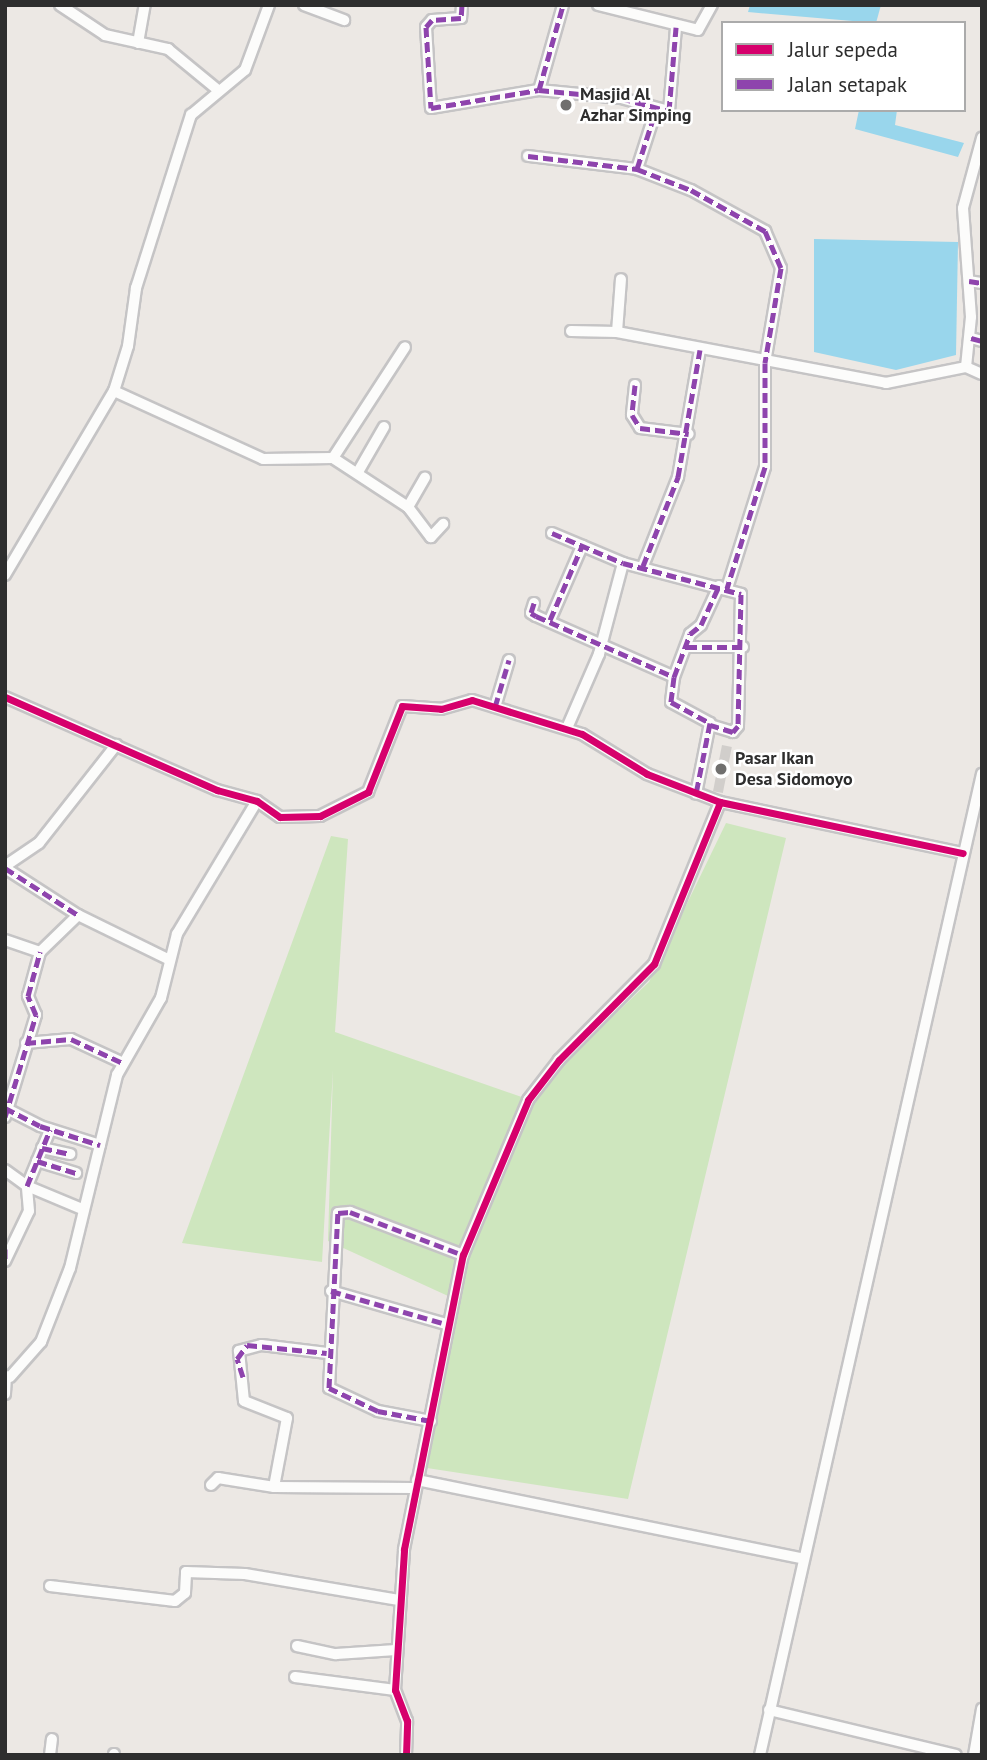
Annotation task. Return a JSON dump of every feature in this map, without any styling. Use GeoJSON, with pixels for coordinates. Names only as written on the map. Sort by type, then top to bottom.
{"type":"FeatureCollection","features":[{"type":"Feature","properties":{"kind":"street"},"geometry":{"type":"LineString","coordinates":[[60,5],[100,33],[167,49],[218,90]]}},
{"type":"Feature","properties":{"kind":"street"},"geometry":{"type":"LineString","coordinates":[[138,43],[145,5]]}},
{"type":"Feature","properties":{"kind":"street"},"geometry":{"type":"LineString","coordinates":[[5,575],[114,391],[128,346],[136,288],[183,135],[195,108],[245,70],[269,5]]}},
{"type":"Feature","properties":{"kind":"street"},"geometry":{"type":"LineString","coordinates":[[304,5],[344,20]]}},
{"type":"Feature","properties":{"kind":"street"},"geometry":{"type":"LineString","coordinates":[[462,5],[461,18],[432,20],[426,27],[428,106],[539,90],[621,99],[668,111]]}},
{"type":"Feature","properties":{"kind":"street"},"geometry":{"type":"LineString","coordinates":[[539,90],[563,5]]}},
{"type":"Feature","properties":{"kind":"street"},"geometry":{"type":"LineString","coordinates":[[598,5],[676,27],[702,29],[712,5]]}},
{"type":"Feature","properties":{"kind":"street"},"geometry":{"type":"LineString","coordinates":[[668,111],[676,27]]}},
{"type":"Feature","properties":{"kind":"street"},"geometry":{"type":"LineString","coordinates":[[637,170],[654,116],[668,111]]}},
{"type":"Feature","properties":{"kind":"street"},"geometry":{"type":"LineString","coordinates":[[966,366],[976,339],[963,208],[982,138]]}},
{"type":"Feature","properties":{"kind":"street"},"geometry":{"type":"LineString","coordinates":[[527,156],[637,170],[691,190],[769,234],[782,273],[765,363],[765,467],[723,587],[687,647],[674,677],[671,702],[706,718],[710,725],[695,794]]}},
{"type":"Feature","properties":{"kind":"street"},"geometry":{"type":"LineString","coordinates":[[617,332],[621,279]]}},
{"type":"Feature","properties":{"kind":"street"},"geometry":{"type":"LineString","coordinates":[[969,281],[982,283]]}},
{"type":"Feature","properties":{"kind":"street"},"geometry":{"type":"LineString","coordinates":[[571,331],[617,332],[765,363],[895,384],[966,366],[982,374]]}},
{"type":"Feature","properties":{"kind":"street"},"geometry":{"type":"LineString","coordinates":[[333,458],[405,347]]}},
{"type":"Feature","properties":{"kind":"street"},"geometry":{"type":"LineString","coordinates":[[643,566],[689,434],[700,350]]}},
{"type":"Feature","properties":{"kind":"street"},"geometry":{"type":"LineString","coordinates":[[635,385],[632,415],[640,428],[689,434]]}},
{"type":"Feature","properties":{"kind":"street"},"geometry":{"type":"LineString","coordinates":[[114,391],[263,459],[333,458],[408,507],[431,537],[443,524]]}},
{"type":"Feature","properties":{"kind":"street"},"geometry":{"type":"LineString","coordinates":[[358,472],[384,427]]}},
{"type":"Feature","properties":{"kind":"street"},"geometry":{"type":"LineString","coordinates":[[408,507],[425,478]]}},
{"type":"Feature","properties":{"kind":"street"},"geometry":{"type":"LineString","coordinates":[[552,533],[623,563],[723,587],[744,598],[743,647],[734,710],[737,729],[710,725]]}},
{"type":"Feature","properties":{"kind":"street"},"geometry":{"type":"LineString","coordinates":[[550,620],[582,546]]}},
{"type":"Feature","properties":{"kind":"street"},"geometry":{"type":"LineString","coordinates":[[567,728],[601,648],[623,563]]}},
{"type":"Feature","properties":{"kind":"street"},"geometry":{"type":"LineString","coordinates":[[534,603],[531,613],[550,620],[601,648],[674,677]]}},
{"type":"Feature","properties":{"kind":"street"},"geometry":{"type":"LineString","coordinates":[[687,647],[743,647]]}},
{"type":"Feature","properties":{"kind":"street"},"geometry":{"type":"LineString","coordinates":[[495,707],[509,660]]}},
{"type":"Feature","properties":{"kind":"street"},"geometry":{"type":"LineString","coordinates":[[5,697],[217,790],[257,801],[280,817],[310,817],[368,792],[402,706],[441,709],[472,701],[567,728],[610,747],[647,774],[720,802],[963,853]]}},
{"type":"Feature","properties":{"kind":"street"},"geometry":{"type":"LineString","coordinates":[[116,745],[39,843],[5,867],[78,915],[170,960]]}},
{"type":"Feature","properties":{"kind":"street"},"geometry":{"type":"LineString","coordinates":[[760,1755],[802,1558],[982,774]]}},
{"type":"Feature","properties":{"kind":"street"},"geometry":{"type":"LineString","coordinates":[[5,1394],[7,1376],[41,1342],[71,1268],[82,1209],[123,1063],[160,998],[183,922],[257,801]]}},
{"type":"Feature","properties":{"kind":"street"},"geometry":{"type":"LineString","coordinates":[[406,1755],[407,1721],[395,1690],[399,1600],[415,1484],[431,1421],[446,1324],[463,1255],[528,1100],[559,1059],[654,964],[720,802]]}},
{"type":"Feature","properties":{"kind":"street"},"geometry":{"type":"LineString","coordinates":[[78,915],[40,952],[27,996],[37,1010],[6,1111],[50,1130],[100,1145]]}},
{"type":"Feature","properties":{"kind":"street"},"geometry":{"type":"LineString","coordinates":[[5,940],[40,952]]}},
{"type":"Feature","properties":{"kind":"street"},"geometry":{"type":"LineString","coordinates":[[26,1043],[71,1039],[123,1063]]}},
{"type":"Feature","properties":{"kind":"street"},"geometry":{"type":"LineString","coordinates":[[6,1254],[32,1203],[27,1186],[37,1152],[50,1130]]}},
{"type":"Feature","properties":{"kind":"street"},"geometry":{"type":"LineString","coordinates":[[37,1152],[70,1154]]}},
{"type":"Feature","properties":{"kind":"street"},"geometry":{"type":"LineString","coordinates":[[37,1152],[76,1173]]}},
{"type":"Feature","properties":{"kind":"street"},"geometry":{"type":"LineString","coordinates":[[5,1170],[27,1186],[82,1209]]}},
{"type":"Feature","properties":{"kind":"street"},"geometry":{"type":"LineString","coordinates":[[431,1421],[378,1411],[332,1390],[327,1353],[336,1220],[342,1210],[463,1255]]}},
{"type":"Feature","properties":{"kind":"street"},"geometry":{"type":"LineString","coordinates":[[331,1291],[446,1324]]}},
{"type":"Feature","properties":{"kind":"street"},"geometry":{"type":"LineString","coordinates":[[274,1487],[286,1418],[244,1401],[239,1351],[261,1345],[327,1353]]}},
{"type":"Feature","properties":{"kind":"street"},"geometry":{"type":"LineString","coordinates":[[211,1485],[219,1478],[274,1487],[415,1484],[802,1558]]}},
{"type":"Feature","properties":{"kind":"street"},"geometry":{"type":"LineString","coordinates":[[51,1586],[175,1601],[185,1593],[191,1572],[292,1578],[399,1600]]}},
{"type":"Feature","properties":{"kind":"street"},"geometry":{"type":"LineString","coordinates":[[297,1646],[336,1654],[396,1650]]}},
{"type":"Feature","properties":{"kind":"street"},"geometry":{"type":"LineString","coordinates":[[295,1677],[395,1690]]}},
{"type":"Feature","properties":{"kind":"street"},"geometry":{"type":"LineString","coordinates":[[974,1755],[982,1709]]}},
{"type":"Feature","properties":{"kind":"street"},"geometry":{"type":"LineString","coordinates":[[769,1710],[957,1755]]}},
{"type":"Feature","properties":{"kind":"street"},"geometry":{"type":"LineString","coordinates":[[50,1755],[52,1739]]}},
{"type":"Feature","properties":{"kind":"green space"},"geometry":{"type":"Polygon","coordinates":[[[726,823],[786,838],[628,1499],[427,1468],[461,1297],[459,1301],[328,1241],[333,1070],[322,1262],[182,1243],[331,836],[348,839],[335,1032],[536,1102],[546,1080],[649,982],[726,823]]]}},
{"type":"Feature","properties":{"kind":"water"},"geometry":{"type":"Polygon","coordinates":[[[750,5],[881,5],[877,21],[748,12],[750,5]]]}},
{"type":"Feature","properties":{"kind":"water"},"geometry":{"type":"Polygon","coordinates":[[[859,112],[897,112],[895,125],[964,143],[958,157],[855,129],[859,112]]]}},
{"type":"Feature","properties":{"kind":"water"},"geometry":{"type":"Polygon","coordinates":[[[814,239],[958,242],[956,355],[896,370],[814,352],[814,239]]]}},
{"type":"Feature","properties":{"kind":"building","name":"Pasar Ikan Desa Sidomoyo"},"geometry":{"type":"Polygon","coordinates":[[[722,745],[732,747],[723,793],[713,791],[722,745]]]}},
{"type":"Feature","properties":{"kind":"marked path"},"geometry":{"type":"LineString","coordinates":[[462,5],[461,18],[432,20],[426,27],[431,108],[539,90],[621,98],[669,111]]}},
{"type":"Feature","properties":{"kind":"marked path"},"geometry":{"type":"LineString","coordinates":[[539,90],[563,5]]}},
{"type":"Feature","properties":{"kind":"marked path"},"geometry":{"type":"LineString","coordinates":[[669,111],[676,27]]}},
{"type":"Feature","properties":{"kind":"marked path"},"geometry":{"type":"LineString","coordinates":[[669,111],[654,116],[637,169],[691,190],[765,231],[781,268],[765,363],[765,467],[727,588]]}},
{"type":"Feature","properties":{"kind":"marked path"},"geometry":{"type":"LineString","coordinates":[[528,156],[637,169]]}},
{"type":"Feature","properties":{"kind":"marked path"},"geometry":{"type":"LineString","coordinates":[[969,281],[982,283]]}},
{"type":"Feature","properties":{"kind":"marked path"},"geometry":{"type":"LineString","coordinates":[[971,338],[982,341]]}},
{"type":"Feature","properties":{"kind":"marked path"},"geometry":{"type":"LineString","coordinates":[[643,566],[678,477],[700,350]]}},
{"type":"Feature","properties":{"kind":"marked path"},"geometry":{"type":"LineString","coordinates":[[635,385],[632,415],[640,428],[689,434]]}},
{"type":"Feature","properties":{"kind":"marked path"},"geometry":{"type":"LineString","coordinates":[[552,533],[623,563],[741,594],[738,726],[733,732],[710,725]]}},
{"type":"Feature","properties":{"kind":"marked path"},"geometry":{"type":"LineString","coordinates":[[550,620],[582,546]]}},
{"type":"Feature","properties":{"kind":"marked path"},"geometry":{"type":"LineString","coordinates":[[534,603],[531,613],[536,616],[674,677],[690,634],[701,625],[719,586]]}},
{"type":"Feature","properties":{"kind":"marked path"},"geometry":{"type":"LineString","coordinates":[[687,647],[743,647]]}},
{"type":"Feature","properties":{"kind":"marked path"},"geometry":{"type":"LineString","coordinates":[[495,707],[509,660]]}},
{"type":"Feature","properties":{"kind":"marked path"},"geometry":{"type":"LineString","coordinates":[[674,677],[671,702],[710,723],[696,794]]}},
{"type":"Feature","properties":{"kind":"marked path"},"geometry":{"type":"LineString","coordinates":[[5,868],[78,915]]}},
{"type":"Feature","properties":{"kind":"marked path"},"geometry":{"type":"LineString","coordinates":[[5,1117],[36,1015],[28,996],[40,952]]}},
{"type":"Feature","properties":{"kind":"marked path"},"geometry":{"type":"LineString","coordinates":[[26,1043],[71,1039],[123,1063]]}},
{"type":"Feature","properties":{"kind":"marked path"},"geometry":{"type":"LineString","coordinates":[[5,1108],[40,1126],[100,1145]]}},
{"type":"Feature","properties":{"kind":"marked path"},"geometry":{"type":"LineString","coordinates":[[27,1186],[50,1130]]}},
{"type":"Feature","properties":{"kind":"marked path"},"geometry":{"type":"LineString","coordinates":[[42,1148],[70,1154]]}},
{"type":"Feature","properties":{"kind":"marked path"},"geometry":{"type":"LineString","coordinates":[[37,1161],[76,1173]]}},
{"type":"Feature","properties":{"kind":"marked path"},"geometry":{"type":"LineString","coordinates":[[431,1421],[378,1411],[329,1388],[338,1213],[350,1212],[463,1255]]}},
{"type":"Feature","properties":{"kind":"marked path"},"geometry":{"type":"LineString","coordinates":[[5,1249],[5,1261]]}},
{"type":"Feature","properties":{"kind":"marked path"},"geometry":{"type":"LineString","coordinates":[[331,1291],[446,1324]]}},
{"type":"Feature","properties":{"kind":"marked path"},"geometry":{"type":"LineString","coordinates":[[243,1377],[237,1359],[247,1345],[327,1353]]}},
{"type":"Feature","properties":{"kind":"cycle path"},"geometry":{"type":"LineString","coordinates":[[5,697],[217,790],[257,801],[280,817],[320,816],[368,792],[402,706],[441,709],[472,700],[582,734],[647,774],[720,802],[963,853]]}},
{"type":"Feature","properties":{"kind":"cycle path"},"geometry":{"type":"LineString","coordinates":[[406,1755],[407,1721],[395,1690],[404,1549],[463,1255],[528,1100],[559,1060],[654,964],[720,802]]}},
{"type":"Feature","properties":{"kind":"place","name":"Masjid Al Azhar Simping"},"geometry":{"type":"Point","coordinates":[566,105]}},
{"type":"Feature","properties":{"kind":"place","name":"Pasar Ikan Desa Sidomoyo"},"geometry":{"type":"Point","coordinates":[721,769]}}]}
